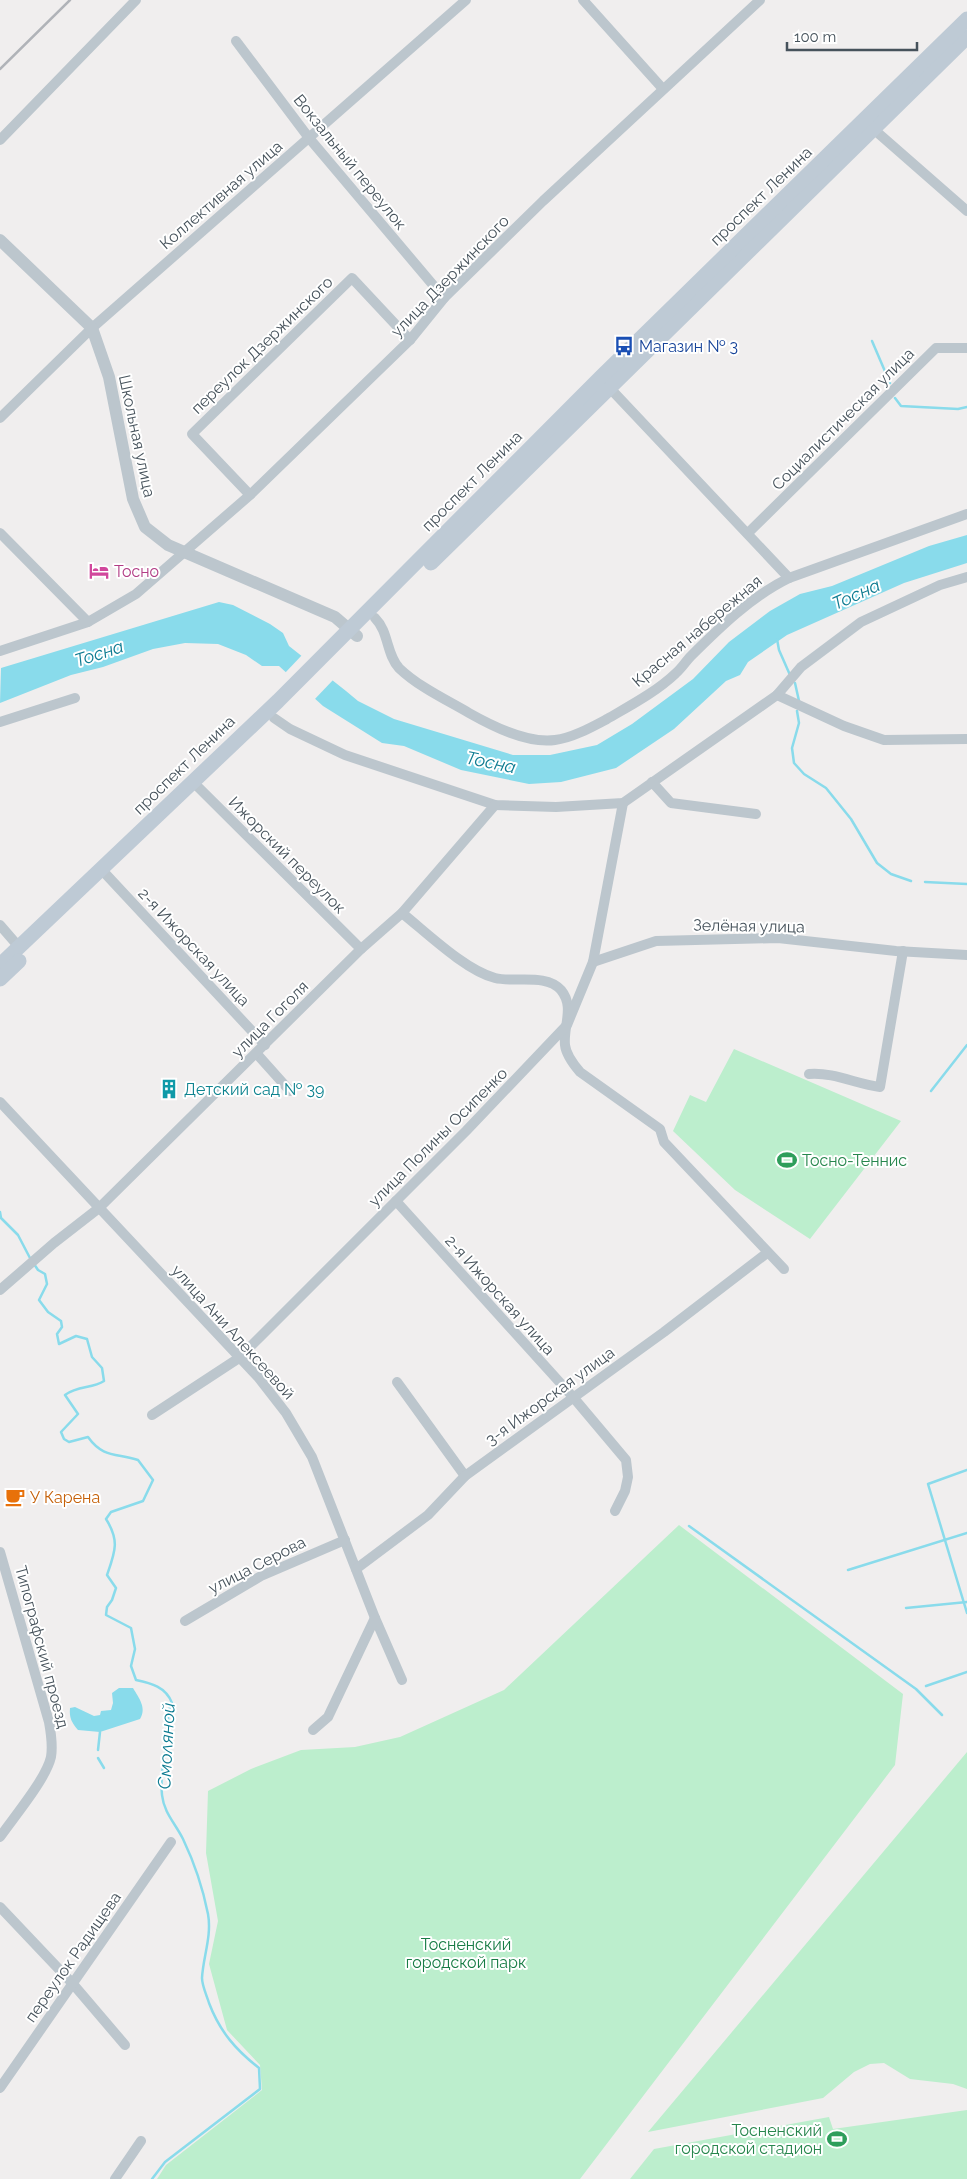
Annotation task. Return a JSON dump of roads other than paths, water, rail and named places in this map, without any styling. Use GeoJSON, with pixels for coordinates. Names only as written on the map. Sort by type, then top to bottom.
{"type":"FeatureCollection","features":[{"type":"Feature","properties":{"kind":"main road","name":"проспект Ленина"},"geometry":{"type":"LineString","coordinates":[[0,965],[104,872],[279,709],[605,382],[868,124],[967,20]]}},
{"type":"Feature","properties":{"kind":"main road","name":"проспект Ленина"},"geometry":{"type":"LineString","coordinates":[[868,124],[967,36]]}},
{"type":"Feature","properties":{"kind":"main road","name":"проспект Ленина"},"geometry":{"type":"LineString","coordinates":[[353,633],[375,618],[605,382]]}},
{"type":"Feature","properties":{"kind":"main road","name":"проспект Ленина"},"geometry":{"type":"LineString","coordinates":[[0,979],[104,872]]}},
{"type":"Feature","properties":{"kind":"street"},"geometry":{"type":"LineString","coordinates":[[0,140],[136,0]]}},
{"type":"Feature","properties":{"kind":"street","name":"Коллективная улица"},"geometry":{"type":"LineString","coordinates":[[0,418],[92,328],[466,0]]}},
{"type":"Feature","properties":{"kind":"street"},"geometry":{"type":"LineString","coordinates":[[583,0],[663,89]]}},
{"type":"Feature","properties":{"kind":"street","name":"улица Дзержинского"},"geometry":{"type":"LineString","coordinates":[[184,553],[250,495],[410,340],[444,298],[543,201],[760,0]]}},
{"type":"Feature","properties":{"kind":"street","name":"Вокзальный переулок"},"geometry":{"type":"LineString","coordinates":[[236,41],[309,138],[444,298]]}},
{"type":"Feature","properties":{"kind":"street"},"geometry":{"type":"LineString","coordinates":[[868,124],[967,211]]}},
{"type":"Feature","properties":{"kind":"street","name":"Школьная улица"},"geometry":{"type":"LineString","coordinates":[[0,240],[92,328],[109,377],[138,516],[154,536],[184,553],[335,617],[353,633]]}},
{"type":"Feature","properties":{"kind":"street","name":"переулок Дзержинского"},"geometry":{"type":"LineString","coordinates":[[250,495],[192,434],[289,339],[352,278],[410,340]]}},
{"type":"Feature","properties":{"kind":"street","name":"Социалистическая улица"},"geometry":{"type":"LineString","coordinates":[[748,533],[936,348],[967,348]]}},
{"type":"Feature","properties":{"kind":"street"},"geometry":{"type":"LineString","coordinates":[[605,382],[789,578]]}},
{"type":"Feature","properties":{"kind":"street","name":"Красная набережная"},"geometry":{"type":"LineString","coordinates":[[375,618],[382,625],[398,666],[414,681],[488,724],[533,740],[555,740],[583,731],[645,697],[677,673],[690,657],[734,616],[774,585],[967,514]]}},
{"type":"Feature","properties":{"kind":"street"},"geometry":{"type":"LineString","coordinates":[[0,533],[88,622]]}},
{"type":"Feature","properties":{"kind":"street"},"geometry":{"type":"LineString","coordinates":[[0,651],[88,622],[136,594],[184,553]]}},
{"type":"Feature","properties":{"kind":"street"},"geometry":{"type":"LineString","coordinates":[[279,709],[290,729],[345,755],[495,805],[556,807],[623,803],[777,695],[801,667],[861,622],[940,586],[967,578]]}},
{"type":"Feature","properties":{"kind":"street"},"geometry":{"type":"LineString","coordinates":[[777,695],[844,726],[884,740],[967,739]]}},
{"type":"Feature","properties":{"kind":"street"},"geometry":{"type":"LineString","coordinates":[[0,722],[75,698]]}},
{"type":"Feature","properties":{"kind":"street"},"geometry":{"type":"LineString","coordinates":[[652,782],[671,803],[756,814]]}},
{"type":"Feature","properties":{"kind":"street","name":"Ижорский переулок"},"geometry":{"type":"LineString","coordinates":[[196,785],[361,950]]}},
{"type":"Feature","properties":{"kind":"street","name":"улица Полины Осипенко"},"geometry":{"type":"LineString","coordinates":[[152,1415],[239,1358],[396,1201],[567,1025],[593,962],[623,803]]}},
{"type":"Feature","properties":{"kind":"street","name":"улица Гоголя"},"geometry":{"type":"LineString","coordinates":[[0,1290],[98,1208],[361,950],[402,914],[495,805]]}},
{"type":"Feature","properties":{"kind":"street","name":"2-я Ижорская улица"},"geometry":{"type":"LineString","coordinates":[[104,872],[265,1045]]}},
{"type":"Feature","properties":{"kind":"street"},"geometry":{"type":"LineString","coordinates":[[402,914],[478,972],[498,978],[547,981],[559,988],[566,998],[569,1008],[565,1047],[573,1064],[580,1072],[660,1129],[664,1142],[784,1269]]}},
{"type":"Feature","properties":{"kind":"street"},"geometry":{"type":"LineString","coordinates":[[0,924],[19,947]]}},
{"type":"Feature","properties":{"kind":"street","name":"Зелёная улица"},"geometry":{"type":"LineString","coordinates":[[593,962],[656,941],[778,938],[903,951],[967,955]]}},
{"type":"Feature","properties":{"kind":"street"},"geometry":{"type":"LineString","coordinates":[[810,1074],[822,1073],[862,1085],[880,1087],[903,951]]}},
{"type":"Feature","properties":{"kind":"street"},"geometry":{"type":"LineString","coordinates":[[257,1054],[290,1091]]}},
{"type":"Feature","properties":{"kind":"street","name":"улица Ани Алексеевой"},"geometry":{"type":"LineString","coordinates":[[0,1102],[239,1358],[274,1398],[298,1431],[312,1458],[375,1618],[402,1680]]}},
{"type":"Feature","properties":{"kind":"street","name":"2-я Ижорская улица"},"geometry":{"type":"LineString","coordinates":[[396,1201],[573,1397],[626,1460],[628,1477],[625,1491],[615,1510]]}},
{"type":"Feature","properties":{"kind":"street","name":"3-я Ижорская улица"},"geometry":{"type":"LineString","coordinates":[[356,1569],[384,1550],[428,1515],[465,1476],[664,1332],[767,1253]]}},
{"type":"Feature","properties":{"kind":"street"},"geometry":{"type":"LineString","coordinates":[[397,1382],[465,1476]]}},
{"type":"Feature","properties":{"kind":"street","name":"улица Серова"},"geometry":{"type":"LineString","coordinates":[[185,1620],[261,1576],[344,1540]]}},
{"type":"Feature","properties":{"kind":"street","name":"Типографский проезд"},"geometry":{"type":"LineString","coordinates":[[0,1552],[49,1722],[52,1750],[47,1767],[41,1778],[0,1837]]}},
{"type":"Feature","properties":{"kind":"street"},"geometry":{"type":"LineString","coordinates":[[313,1730],[328,1716],[375,1618]]}},
{"type":"Feature","properties":{"kind":"street","name":"переулок Радищева"},"geometry":{"type":"LineString","coordinates":[[0,2088],[171,1842]]}},
{"type":"Feature","properties":{"kind":"street"},"geometry":{"type":"LineString","coordinates":[[0,1907],[73,1984],[124,2045]]}},
{"type":"Feature","properties":{"kind":"street"},"geometry":{"type":"LineString","coordinates":[[115,2179],[141,2141]]}},
{"type":"Feature","properties":{"kind":"water","name":"Тосна"},"geometry":{"type":"Polygon","coordinates":[[[967,535],[967,563],[904,583],[787,635],[748,662],[740,675],[726,681],[674,729],[616,768],[561,782],[529,784],[461,770],[404,746],[382,743],[323,706],[279,666],[262,666],[246,655],[218,644],[185,643],[153,649],[103,667],[71,675],[0,703],[1,668],[219,602],[233,605],[270,624],[283,633],[289,646],[358,701],[394,719],[513,755],[550,755],[597,745],[632,724],[693,679],[729,642],[770,611],[800,594],[832,586],[929,546],[967,535]]]}},
{"type":"Feature","properties":{"kind":"water"},"geometry":{"type":"Polygon","coordinates":[[[119,1688],[133,1688],[140,1699],[143,1711],[140,1719],[100,1732],[78,1730],[71,1720],[70,1708],[75,1707],[94,1716],[100,1715],[101,1711],[111,1710],[113,1703],[112,1693],[119,1688]]]}},
{"type":"Feature","properties":{"kind":"waterway"},"geometry":{"type":"LineString","coordinates":[[872,341],[890,383]]}},
{"type":"Feature","properties":{"kind":"waterway"},"geometry":{"type":"LineString","coordinates":[[895,398],[901,406],[958,409],[967,407]]}},
{"type":"Feature","properties":{"kind":"waterway"},"geometry":{"type":"LineString","coordinates":[[777,639],[779,650],[790,675]]}},
{"type":"Feature","properties":{"kind":"waterway"},"geometry":{"type":"LineString","coordinates":[[795,683],[799,701]]}},
{"type":"Feature","properties":{"kind":"waterway"},"geometry":{"type":"LineString","coordinates":[[797,711],[799,723],[792,748],[794,763],[804,774],[826,788],[851,819],[877,863],[891,874],[911,881]]}},
{"type":"Feature","properties":{"kind":"waterway"},"geometry":{"type":"LineString","coordinates":[[925,882],[967,884]]}},
{"type":"Feature","properties":{"kind":"waterway"},"geometry":{"type":"LineString","coordinates":[[931,1091],[967,1045]]}},
{"type":"Feature","properties":{"kind":"waterway","name":"Смоляной"},"geometry":{"type":"LineString","coordinates":[[0,1212],[1,1218],[18,1235],[31,1260]]}},
{"type":"Feature","properties":{"kind":"waterway","name":"Смоляной"},"geometry":{"type":"LineString","coordinates":[[34,1264],[38,1270],[45,1274],[47,1284],[39,1300],[48,1312],[61,1321],[62,1327],[57,1334],[59,1344],[76,1336],[87,1339],[92,1357],[102,1368],[104,1381],[65,1395],[78,1414],[61,1432],[64,1439],[69,1442],[88,1437],[105,1452],[138,1460],[153,1480],[143,1501],[111,1512],[106,1519],[115,1540],[114,1553],[107,1575],[116,1588],[112,1600],[107,1607],[106,1615],[131,1628],[135,1649],[131,1666],[136,1680],[162,1689],[172,1703],[168,1715],[168,1731],[162,1772],[162,1795],[167,1813],[183,1839],[191,1857],[201,1885],[208,1914],[209,1930],[202,1978],[203,1984],[218,2023],[236,2047],[259,2068],[260,2089],[165,2162],[152,2179]]}},
{"type":"Feature","properties":{"kind":"waterway"},"geometry":{"type":"LineString","coordinates":[[967,1470],[928,1484],[967,1613]]}},
{"type":"Feature","properties":{"kind":"waterway"},"geometry":{"type":"LineString","coordinates":[[689,1526],[916,1689],[942,1715]]}},
{"type":"Feature","properties":{"kind":"waterway"},"geometry":{"type":"LineString","coordinates":[[848,1570],[967,1533]]}},
{"type":"Feature","properties":{"kind":"waterway"},"geometry":{"type":"LineString","coordinates":[[906,1608],[967,1602]]}},
{"type":"Feature","properties":{"kind":"waterway"},"geometry":{"type":"LineString","coordinates":[[926,1686],[967,1672]]}},
{"type":"Feature","properties":{"kind":"waterway"},"geometry":{"type":"LineString","coordinates":[[98,1750],[100,1732]]}},
{"type":"Feature","properties":{"kind":"waterway"},"geometry":{"type":"LineString","coordinates":[[98,1758],[104,1768]]}},
{"type":"Feature","properties":{"kind":"railway"},"geometry":{"type":"LineString","coordinates":[[0,69],[70,0]]}},
{"type":"Feature","properties":{"kind":"place","name":"Магазин № 3"},"geometry":{"type":"Point","coordinates":[624,346]}},
{"type":"Feature","properties":{"kind":"place","name":"Тосно"},"geometry":{"type":"Point","coordinates":[99,571]}},
{"type":"Feature","properties":{"kind":"place","name":"Детский сад № 39"},"geometry":{"type":"Point","coordinates":[169,1089]}},
{"type":"Feature","properties":{"kind":"place","name":"Тосно-Теннис"},"geometry":{"type":"Point","coordinates":[787,1160]}},
{"type":"Feature","properties":{"kind":"place","name":"У Карена"},"geometry":{"type":"Point","coordinates":[15,1497]}},
{"type":"Feature","properties":{"kind":"place","name":"Тосненский городской стадион"},"geometry":{"type":"Point","coordinates":[837,2139]}},
{"type":"Feature","properties":{"kind":"park label","name":"Тосненский городской парк"},"geometry":{"type":"Point","coordinates":[466,1953]}}]}
